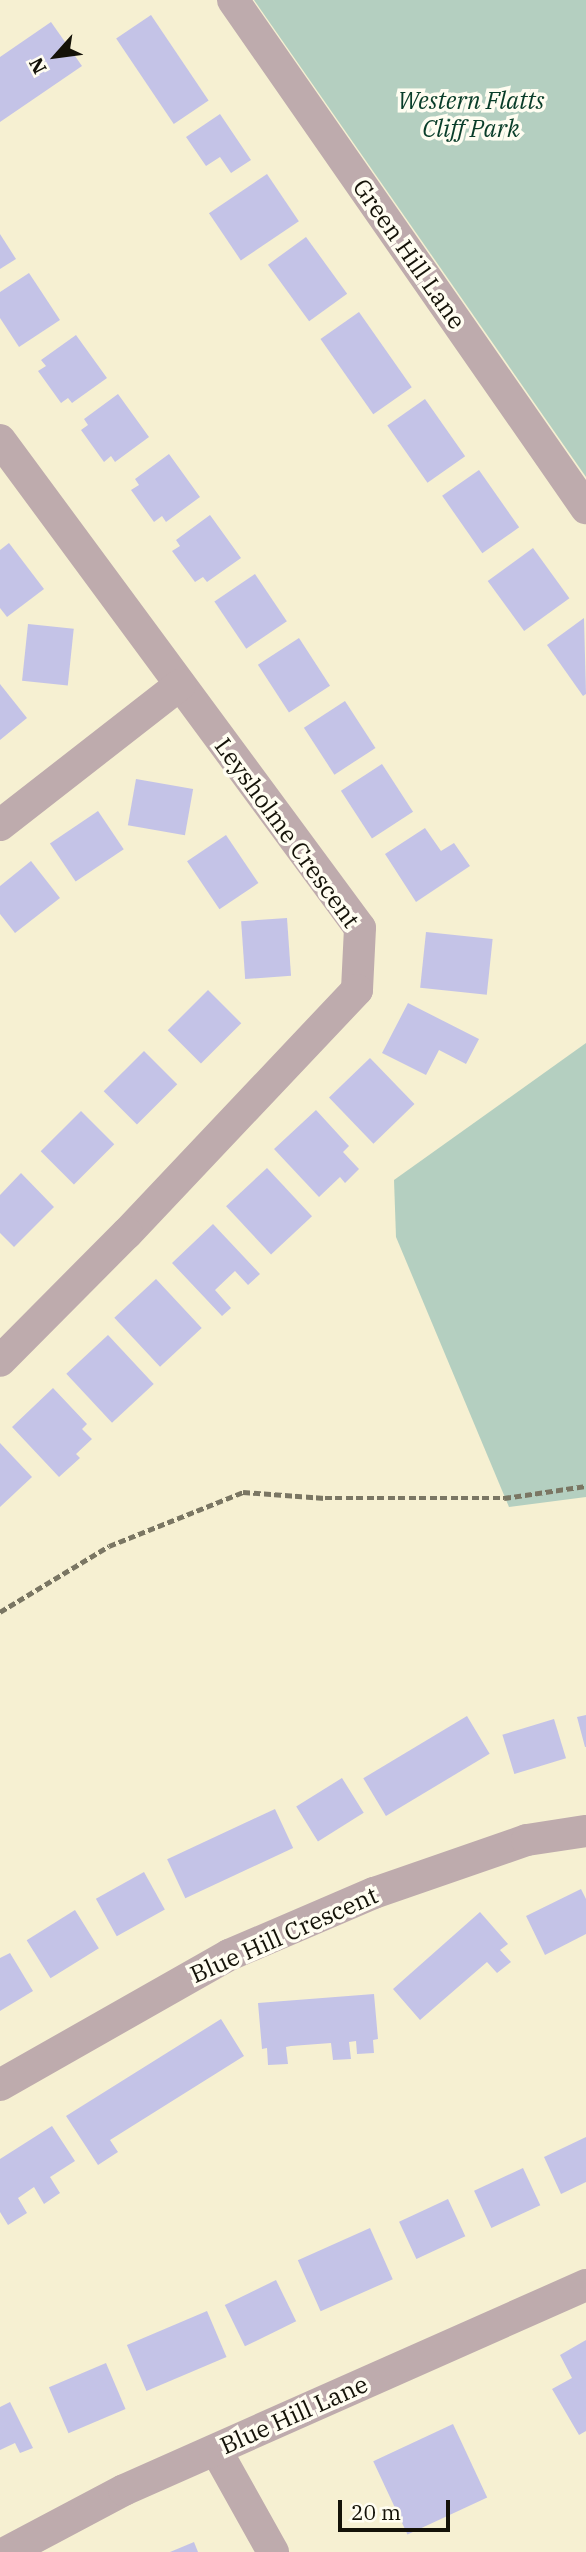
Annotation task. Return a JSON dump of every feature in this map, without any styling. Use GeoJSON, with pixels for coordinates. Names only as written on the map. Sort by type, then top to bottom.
{"type":"FeatureCollection","features":[{"type":"Feature","properties":{"kind":"street","name":"Green Hill Lane"},"geometry":{"type":"LineString","coordinates":[[233,0],[586,508]]}},
{"type":"Feature","properties":{"kind":"street","name":"Leysholme Crescent"},"geometry":{"type":"LineString","coordinates":[[0,440],[360,928],[357,990],[127,1233],[0,1360]]}},
{"type":"Feature","properties":{"kind":"street"},"geometry":{"type":"LineString","coordinates":[[0,825],[180,685]]}},
{"type":"Feature","properties":{"kind":"street","name":"Blue Hill Crescent"},"geometry":{"type":"LineString","coordinates":[[0,2085],[241,1950],[374,1893],[514,1844],[586,1831]]}},
{"type":"Feature","properties":{"kind":"street","name":"Blue Hill Lane"},"geometry":{"type":"LineString","coordinates":[[7,2552],[124,2490],[586,2285]]}},
{"type":"Feature","properties":{"kind":"street"},"geometry":{"type":"LineString","coordinates":[[216,2450],[273,2552]]}},
{"type":"Feature","properties":{"kind":"path"},"geometry":{"type":"LineString","coordinates":[[0,1612],[109,1546],[243,1492],[325,1498],[504,1498],[586,1486]]}},
{"type":"Feature","properties":{"kind":"green space","name":"Western Flatts Cliff Park"},"geometry":{"type":"Polygon","coordinates":[[[254,0],[586,0],[586,477],[254,0]]]}},
{"type":"Feature","properties":{"kind":"green space"},"geometry":{"type":"Polygon","coordinates":[[[586,1043],[586,1497],[509,1507],[396,1237],[394,1180],[586,1043]]]}},
{"type":"Feature","properties":{"kind":"building"},"geometry":{"type":"Polygon","coordinates":[[[151,15],[209,100],[174,124],[116,38],[151,15]]]}},
{"type":"Feature","properties":{"kind":"building"},"geometry":{"type":"Polygon","coordinates":[[[51,22],[82,66],[0,122],[0,57],[51,22]]]}},
{"type":"Feature","properties":{"kind":"building"},"geometry":{"type":"Polygon","coordinates":[[[220,114],[251,160],[231,173],[220,157],[206,166],[186,137],[220,114]]]}},
{"type":"Feature","properties":{"kind":"building"},"geometry":{"type":"Polygon","coordinates":[[[267,174],[299,221],[241,260],[209,213],[267,174]]]}},
{"type":"Feature","properties":{"kind":"building"},"geometry":{"type":"Polygon","coordinates":[[[0,234],[16,259],[0,269],[0,234]]]}},
{"type":"Feature","properties":{"kind":"building"},"geometry":{"type":"Polygon","coordinates":[[[306,237],[347,294],[309,321],[268,265],[306,237]]]}},
{"type":"Feature","properties":{"kind":"building"},"geometry":{"type":"Polygon","coordinates":[[[29,273],[60,320],[19,347],[0,318],[0,292],[29,273]]]}},
{"type":"Feature","properties":{"kind":"building"},"geometry":{"type":"Polygon","coordinates":[[[359,312],[412,387],[373,414],[320,339],[359,312]]]}},
{"type":"Feature","properties":{"kind":"building"},"geometry":{"type":"Polygon","coordinates":[[[76,335],[107,378],[72,403],[68,398],[61,403],[38,371],[46,366],[41,360],[76,335]]]}},
{"type":"Feature","properties":{"kind":"building"},"geometry":{"type":"Polygon","coordinates":[[[118,394],[149,437],[115,462],[111,456],[104,462],[81,430],[88,425],[84,419],[118,394]]]}},
{"type":"Feature","properties":{"kind":"building"},"geometry":{"type":"Polygon","coordinates":[[[425,399],[465,456],[427,483],[387,425],[425,399]]]}},
{"type":"Feature","properties":{"kind":"building"},"geometry":{"type":"Polygon","coordinates":[[[169,454],[200,497],[166,522],[162,516],[154,522],[131,490],[139,485],[135,479],[169,454]]]}},
{"type":"Feature","properties":{"kind":"building"},"geometry":{"type":"Polygon","coordinates":[[[479,470],[519,527],[482,553],[442,496],[479,470]]]}},
{"type":"Feature","properties":{"kind":"building"},"geometry":{"type":"Polygon","coordinates":[[[210,515],[241,558],[207,582],[203,577],[195,582],[172,551],[180,546],[176,540],[210,515]]]}},
{"type":"Feature","properties":{"kind":"building"},"geometry":{"type":"Polygon","coordinates":[[[9,543],[44,589],[7,617],[0,608],[0,550],[9,543]]]}},
{"type":"Feature","properties":{"kind":"building"},"geometry":{"type":"Polygon","coordinates":[[[533,548],[569,598],[524,631],[488,581],[533,548]]]}},
{"type":"Feature","properties":{"kind":"building"},"geometry":{"type":"Polygon","coordinates":[[[255,574],[287,621],[246,649],[214,601],[255,574]]]}},
{"type":"Feature","properties":{"kind":"building"},"geometry":{"type":"Polygon","coordinates":[[[584,618],[586,694],[583,696],[547,645],[584,618]]]}},
{"type":"Feature","properties":{"kind":"building"},"geometry":{"type":"Polygon","coordinates":[[[28,624],[74,629],[68,685],[22,681],[28,624]]]}},
{"type":"Feature","properties":{"kind":"building"},"geometry":{"type":"Polygon","coordinates":[[[299,638],[330,686],[289,712],[258,665],[299,638]]]}},
{"type":"Feature","properties":{"kind":"building"},"geometry":{"type":"Polygon","coordinates":[[[0,684],[27,718],[0,740],[0,684]]]}},
{"type":"Feature","properties":{"kind":"building"},"geometry":{"type":"Polygon","coordinates":[[[345,701],[375,748],[334,775],[304,728],[345,701]]]}},
{"type":"Feature","properties":{"kind":"building"},"geometry":{"type":"Polygon","coordinates":[[[382,764],[413,812],[372,838],[341,791],[382,764]]]}},
{"type":"Feature","properties":{"kind":"building"},"geometry":{"type":"Polygon","coordinates":[[[136,779],[193,789],[185,835],[128,825],[136,779]]]}},
{"type":"Feature","properties":{"kind":"building"},"geometry":{"type":"Polygon","coordinates":[[[98,811],[124,849],[76,882],[50,843],[98,811]]]}},
{"type":"Feature","properties":{"kind":"building"},"geometry":{"type":"Polygon","coordinates":[[[425,828],[441,851],[454,843],[470,866],[416,902],[385,854],[425,828]]]}},
{"type":"Feature","properties":{"kind":"building"},"geometry":{"type":"Polygon","coordinates":[[[226,835],[258,883],[219,909],[187,861],[226,835]]]}},
{"type":"Feature","properties":{"kind":"building"},"geometry":{"type":"Polygon","coordinates":[[[31,861],[60,898],[15,933],[0,914],[0,886],[31,861]]]}},
{"type":"Feature","properties":{"kind":"building"},"geometry":{"type":"Polygon","coordinates":[[[287,918],[291,976],[245,979],[241,921],[287,918]]]}},
{"type":"Feature","properties":{"kind":"building"},"geometry":{"type":"Polygon","coordinates":[[[426,932],[493,939],[487,995],[420,988],[426,932]]]}},
{"type":"Feature","properties":{"kind":"building"},"geometry":{"type":"Polygon","coordinates":[[[208,990],[241,1023],[201,1064],[168,1030],[208,990]]]}},
{"type":"Feature","properties":{"kind":"building"},"geometry":{"type":"Polygon","coordinates":[[[408,1003],[479,1039],[466,1064],[439,1050],[426,1075],[382,1053],[408,1003]]]}},
{"type":"Feature","properties":{"kind":"building"},"geometry":{"type":"Polygon","coordinates":[[[144,1051],[177,1084],[137,1125],[104,1091],[144,1051]]]}},
{"type":"Feature","properties":{"kind":"building"},"geometry":{"type":"Polygon","coordinates":[[[370,1058],[414,1104],[373,1144],[329,1098],[370,1058]]]}},
{"type":"Feature","properties":{"kind":"building"},"geometry":{"type":"Polygon","coordinates":[[[316,1110],[349,1146],[343,1152],[359,1169],[345,1183],[340,1177],[319,1197],[274,1149],[316,1110]]]}},
{"type":"Feature","properties":{"kind":"building"},"geometry":{"type":"Polygon","coordinates":[[[81,1111],[114,1144],[74,1185],[41,1151],[81,1111]]]}},
{"type":"Feature","properties":{"kind":"building"},"geometry":{"type":"Polygon","coordinates":[[[267,1168],[312,1216],[271,1254],[226,1206],[267,1168]]]}},
{"type":"Feature","properties":{"kind":"building"},"geometry":{"type":"Polygon","coordinates":[[[21,1173],[54,1207],[14,1247],[0,1233],[0,1195],[21,1173]]]}},
{"type":"Feature","properties":{"kind":"building"},"geometry":{"type":"Polygon","coordinates":[[[213,1224],[260,1274],[248,1285],[235,1271],[215,1290],[231,1308],[222,1316],[172,1263],[213,1224]]]}},
{"type":"Feature","properties":{"kind":"building"},"geometry":{"type":"Polygon","coordinates":[[[156,1279],[202,1328],[160,1367],[114,1318],[156,1279]]]}},
{"type":"Feature","properties":{"kind":"building"},"geometry":{"type":"Polygon","coordinates":[[[108,1335],[154,1384],[112,1423],[66,1374],[108,1335]]]}},
{"type":"Feature","properties":{"kind":"building"},"geometry":{"type":"Polygon","coordinates":[[[53,1388],[87,1424],[82,1429],[92,1439],[76,1454],[80,1458],[59,1477],[12,1427],[53,1388]]]}},
{"type":"Feature","properties":{"kind":"building"},"geometry":{"type":"Polygon","coordinates":[[[0,1443],[32,1477],[0,1507],[0,1443]]]}},
{"type":"Feature","properties":{"kind":"building"},"geometry":{"type":"Polygon","coordinates":[[[586,1715],[586,1747],[585,1747],[577,1717],[586,1715]]]}},
{"type":"Feature","properties":{"kind":"building"},"geometry":{"type":"Polygon","coordinates":[[[467,1716],[490,1754],[386,1816],[363,1778],[467,1716]]]}},
{"type":"Feature","properties":{"kind":"building"},"geometry":{"type":"Polygon","coordinates":[[[554,1719],[566,1758],[514,1774],[502,1735],[554,1719]]]}},
{"type":"Feature","properties":{"kind":"building"},"geometry":{"type":"Polygon","coordinates":[[[342,1778],[364,1813],[318,1841],[296,1807],[342,1778]]]}},
{"type":"Feature","properties":{"kind":"building"},"geometry":{"type":"Polygon","coordinates":[[[275,1809],[293,1848],[185,1898],[167,1859],[275,1809]]]}},
{"type":"Feature","properties":{"kind":"building"},"geometry":{"type":"Polygon","coordinates":[[[144,1872],[165,1910],[117,1936],[96,1899],[144,1872]]]}},
{"type":"Feature","properties":{"kind":"building"},"geometry":{"type":"Polygon","coordinates":[[[581,1889],[586,1899],[586,1934],[545,1955],[526,1916],[581,1889]]]}},
{"type":"Feature","properties":{"kind":"building"},"geometry":{"type":"Polygon","coordinates":[[[75,1910],[99,1948],[51,1978],[27,1940],[75,1910]]]}},
{"type":"Feature","properties":{"kind":"building"},"geometry":{"type":"Polygon","coordinates":[[[480,1912],[508,1944],[500,1950],[511,1962],[497,1973],[487,1962],[420,2020],[393,1989],[480,1912]]]}},
{"type":"Feature","properties":{"kind":"building"},"geometry":{"type":"Polygon","coordinates":[[[10,1953],[33,1991],[0,2011],[0,1958],[10,1953]]]}},
{"type":"Feature","properties":{"kind":"building"},"geometry":{"type":"Polygon","coordinates":[[[374,1994],[378,2039],[373,2040],[374,2053],[357,2054],[356,2041],[349,2042],[351,2059],[333,2060],[331,2043],[291,2046],[286,2047],[288,2064],[268,2065],[267,2048],[262,2049],[258,2003],[374,1994]]]}},
{"type":"Feature","properties":{"kind":"building"},"geometry":{"type":"Polygon","coordinates":[[[221,2019],[244,2056],[110,2140],[118,2152],[98,2165],[66,2116],[221,2019]]]}},
{"type":"Feature","properties":{"kind":"building"},"geometry":{"type":"Polygon","coordinates":[[[52,2126],[75,2161],[50,2177],[60,2193],[44,2204],[34,2187],[18,2198],[27,2213],[8,2225],[0,2212],[0,2159],[52,2126]]]}},
{"type":"Feature","properties":{"kind":"building"},"geometry":{"type":"Polygon","coordinates":[[[586,2137],[586,2182],[561,2194],[544,2157],[586,2137]]]}},
{"type":"Feature","properties":{"kind":"building"},"geometry":{"type":"Polygon","coordinates":[[[523,2168],[540,2205],[491,2228],[474,2191],[523,2168]]]}},
{"type":"Feature","properties":{"kind":"building"},"geometry":{"type":"Polygon","coordinates":[[[448,2199],[465,2236],[416,2259],[399,2222],[448,2199]]]}},
{"type":"Feature","properties":{"kind":"building"},"geometry":{"type":"Polygon","coordinates":[[[370,2228],[393,2279],[321,2311],[298,2260],[370,2228]]]}},
{"type":"Feature","properties":{"kind":"building"},"geometry":{"type":"Polygon","coordinates":[[[276,2280],[296,2321],[245,2346],[225,2305],[276,2280]]]}},
{"type":"Feature","properties":{"kind":"building"},"geometry":{"type":"Polygon","coordinates":[[[207,2311],[227,2357],[146,2391],[127,2345],[207,2311]]]}},
{"type":"Feature","properties":{"kind":"building"},"geometry":{"type":"Polygon","coordinates":[[[586,2340],[586,2431],[579,2435],[552,2389],[572,2378],[560,2355],[586,2340]]]}},
{"type":"Feature","properties":{"kind":"building"},"geometry":{"type":"Polygon","coordinates":[[[106,2363],[126,2409],[68,2433],[49,2387],[106,2363]]]}},
{"type":"Feature","properties":{"kind":"building"},"geometry":{"type":"Polygon","coordinates":[[[10,2402],[33,2448],[20,2453],[15,2443],[0,2450],[0,2407],[10,2402]]]}},
{"type":"Feature","properties":{"kind":"building"},"geometry":{"type":"Polygon","coordinates":[[[453,2424],[487,2497],[407,2535],[373,2461],[453,2424]]]}},
{"type":"Feature","properties":{"kind":"building"},"geometry":{"type":"Polygon","coordinates":[[[194,2542],[198,2552],[170,2552],[194,2542]]]}}]}
